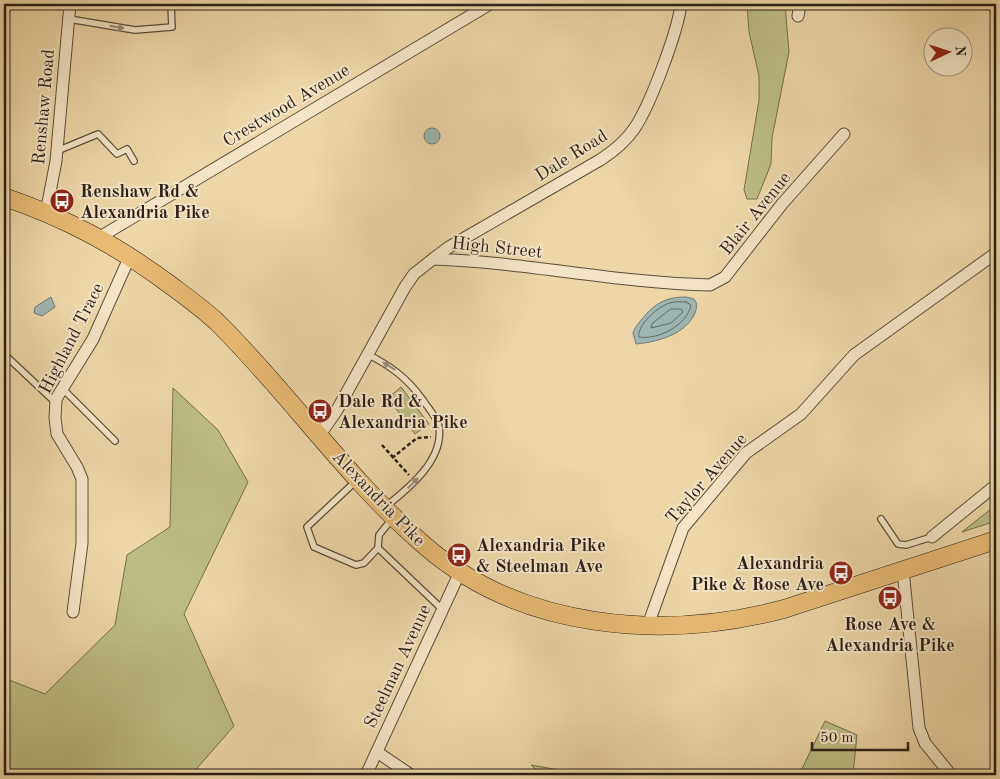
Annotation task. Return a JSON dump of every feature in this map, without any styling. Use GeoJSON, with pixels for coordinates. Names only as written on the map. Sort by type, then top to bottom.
{"type":"FeatureCollection","features":[{"type":"Feature","properties":{"kind":"main road","name":"Alexandria Pike"},"geometry":{"type":"LineString","coordinates":[[4,197],[100,237],[130,256],[215,320],[390,513],[425,546],[460,572],[500,593],[537,608],[621,625],[691,626],[753,618],[996,540]]}},
{"type":"Feature","properties":{"kind":"street","name":"Renshaw Road"},"geometry":{"type":"LineString","coordinates":[[46,213],[57,151],[70,4]]}},
{"type":"Feature","properties":{"kind":"street","name":"Crestwood Avenue"},"geometry":{"type":"LineString","coordinates":[[100,237],[490,4]]}},
{"type":"Feature","properties":{"kind":"street","name":"Dale Road"},"geometry":{"type":"LineString","coordinates":[[433,259],[449,247],[600,160],[620,146],[636,128],[674,33],[681,4]]}},
{"type":"Feature","properties":{"kind":"street"},"geometry":{"type":"LineString","coordinates":[[798,16],[800,4]]}},
{"type":"Feature","properties":{"kind":"street","name":"Blair Avenue"},"geometry":{"type":"LineString","coordinates":[[679,283],[710,284],[725,277],[782,204],[844,134]]}},
{"type":"Feature","properties":{"kind":"street","name":"Taylor Avenue"},"geometry":{"type":"LineString","coordinates":[[648,625],[683,528],[746,453],[800,414],[854,355],[996,254]]}},
{"type":"Feature","properties":{"kind":"street","name":"Highland Trace"},"geometry":{"type":"LineString","coordinates":[[73,612],[82,543],[82,479],[57,434],[56,403],[62,388],[93,339],[130,256]]}},
{"type":"Feature","properties":{"kind":"street","name":"High Street"},"geometry":{"type":"LineString","coordinates":[[319,436],[337,410],[404,288],[414,274],[433,259],[473,260],[589,276],[679,283]]}},
{"type":"Feature","properties":{"kind":"street"},"geometry":{"type":"LineString","coordinates":[[932,536],[996,485]]}},
{"type":"Feature","properties":{"kind":"street"},"geometry":{"type":"LineString","coordinates":[[903,570],[919,728],[925,743],[951,775]]}},
{"type":"Feature","properties":{"kind":"street","name":"Steelman Avenue"},"geometry":{"type":"LineString","coordinates":[[366,775],[460,572]]}},
{"type":"Feature","properties":{"kind":"street"},"geometry":{"type":"LineString","coordinates":[[377,752],[411,775]]}},
{"type":"Feature","properties":{"kind":"lane"},"geometry":{"type":"LineString","coordinates":[[69,19],[135,30],[172,27],[171,4]]}},
{"type":"Feature","properties":{"kind":"lane"},"geometry":{"type":"LineString","coordinates":[[57,151],[98,134],[117,154],[127,149],[134,161]]}},
{"type":"Feature","properties":{"kind":"lane"},"geometry":{"type":"LineString","coordinates":[[4,354],[56,403]]}},
{"type":"Feature","properties":{"kind":"lane"},"geometry":{"type":"LineString","coordinates":[[359,478],[307,527],[314,547],[356,565],[364,563],[378,548],[379,535],[390,513],[424,471],[434,453],[439,427],[435,418],[408,380],[391,366],[367,354]]}},
{"type":"Feature","properties":{"kind":"lane"},"geometry":{"type":"LineString","coordinates":[[62,388],[115,441]]}},
{"type":"Feature","properties":{"kind":"lane"},"geometry":{"type":"LineString","coordinates":[[881,519],[898,544],[906,545],[932,536]]}},
{"type":"Feature","properties":{"kind":"lane"},"geometry":{"type":"LineString","coordinates":[[378,548],[443,610]]}},
{"type":"Feature","properties":{"kind":"path"},"geometry":{"type":"LineString","coordinates":[[392,458],[417,438],[426,436],[438,438]]}},
{"type":"Feature","properties":{"kind":"path"},"geometry":{"type":"LineString","coordinates":[[382,445],[415,481]]}},
{"type":"Feature","properties":{"kind":"green space"},"geometry":{"type":"Polygon","coordinates":[[[747,4],[785,4],[789,52],[772,138],[771,164],[757,199],[747,199],[744,190],[759,100],[759,76],[749,32],[747,4]]]}},
{"type":"Feature","properties":{"kind":"green space"},"geometry":{"type":"Polygon","coordinates":[[[401,387],[429,424],[415,434],[388,398],[401,387]]]}},
{"type":"Feature","properties":{"kind":"green space"},"geometry":{"type":"Polygon","coordinates":[[[173,388],[218,430],[248,482],[184,614],[234,726],[191,775],[4,775],[4,678],[45,694],[115,625],[127,555],[170,527],[173,388]]]}},
{"type":"Feature","properties":{"kind":"green space"},"geometry":{"type":"Polygon","coordinates":[[[996,505],[996,521],[962,532],[996,505]]]}},
{"type":"Feature","properties":{"kind":"green space"},"geometry":{"type":"Polygon","coordinates":[[[825,721],[857,735],[853,775],[799,775],[825,721]]]}},
{"type":"Feature","properties":{"kind":"green space"},"geometry":{"type":"Polygon","coordinates":[[[531,765],[587,775],[542,775],[531,765]]]}},
{"type":"Feature","properties":{"kind":"water"},"geometry":{"type":"Polygon","coordinates":[[[432,128],[438,130],[440,136],[438,142],[432,144],[426,142],[424,136],[426,130],[432,128]]]}},
{"type":"Feature","properties":{"kind":"water"},"geometry":{"type":"Polygon","coordinates":[[[51,297],[55,307],[42,316],[34,313],[35,307],[51,297]]]}},
{"type":"Feature","properties":{"kind":"water"},"geometry":{"type":"Polygon","coordinates":[[[686,297],[694,299],[697,305],[687,325],[672,335],[636,344],[633,333],[635,328],[651,309],[669,299],[686,297]]]}},
{"type":"Feature","properties":{"kind":"place","name":"Renshaw Rd & Alexandria Pike"},"geometry":{"type":"Point","coordinates":[62,201]}},
{"type":"Feature","properties":{"kind":"place","name":"Dale Rd & Alexandria Pike"},"geometry":{"type":"Point","coordinates":[320,411]}},
{"type":"Feature","properties":{"kind":"place","name":"Alexandria Pike & Steelman Ave"},"geometry":{"type":"Point","coordinates":[459,555]}},
{"type":"Feature","properties":{"kind":"place","name":"Alexandria Pike & Rose Ave"},"geometry":{"type":"Point","coordinates":[841,573]}},
{"type":"Feature","properties":{"kind":"place","name":"Rose Ave & Alexandria Pike"},"geometry":{"type":"Point","coordinates":[890,598]}}]}
